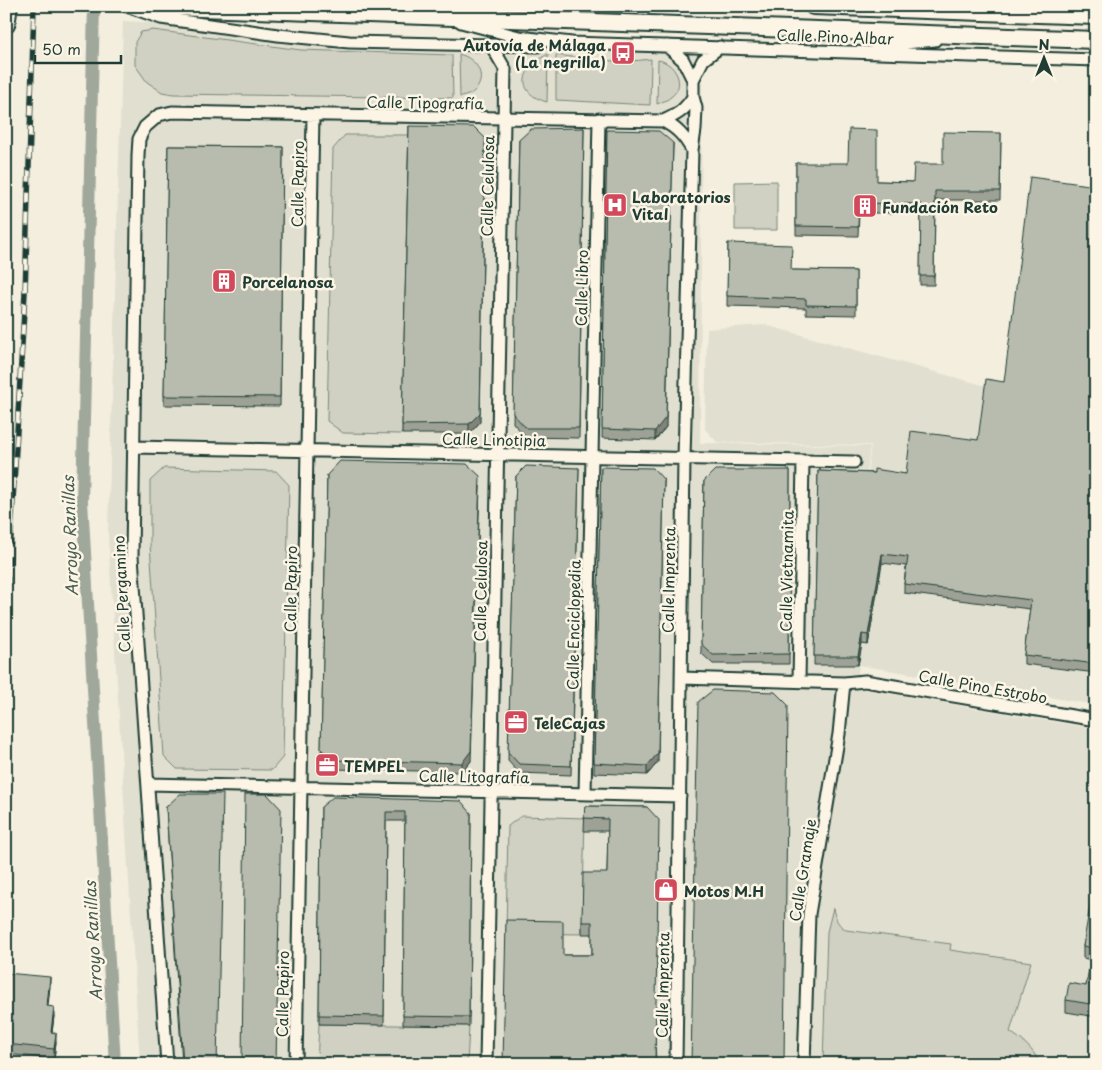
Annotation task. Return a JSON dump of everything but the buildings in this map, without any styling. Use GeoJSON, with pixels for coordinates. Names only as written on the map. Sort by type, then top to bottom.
{"type":"FeatureCollection","features":[{"type":"Feature","properties":{"kind":"highway"},"geometry":{"type":"LineString","coordinates":[[6,24],[9,6]]}},
{"type":"Feature","properties":{"kind":"highway"},"geometry":{"type":"LineString","coordinates":[[145,6],[1096,40]]}},
{"type":"Feature","properties":{"kind":"highway"},"geometry":{"type":"LineString","coordinates":[[813,6],[1096,16]]}},
{"type":"Feature","properties":{"kind":"street"},"geometry":{"type":"LineString","coordinates":[[127,6],[161,18],[278,35],[349,42],[539,46],[572,43]]}},
{"type":"Feature","properties":{"kind":"street"},"geometry":{"type":"LineString","coordinates":[[437,16],[519,37],[572,43]]}},
{"type":"Feature","properties":{"kind":"street"},"geometry":{"type":"LineString","coordinates":[[837,50],[985,35]]}},
{"type":"Feature","properties":{"kind":"street","name":"Calle Pino Albar"},"geometry":{"type":"LineString","coordinates":[[572,43],[837,50],[1096,60]]}},
{"type":"Feature","properties":{"kind":"street","name":"Calle Celulosa"},"geometry":{"type":"LineString","coordinates":[[486,1064],[505,69],[491,45]]}},
{"type":"Feature","properties":{"kind":"street","name":"Calle Imprenta"},"geometry":{"type":"LineString","coordinates":[[667,46],[683,60],[693,80],[693,97],[696,108],[692,150],[684,458],[676,1064]]}},
{"type":"Feature","properties":{"kind":"street","name":"Calle Imprenta"},"geometry":{"type":"LineString","coordinates":[[693,80],[703,60],[720,47]]}},
{"type":"Feature","properties":{"kind":"street"},"geometry":{"type":"LineString","coordinates":[[662,120],[677,115],[693,97]]}},
{"type":"Feature","properties":{"kind":"street","name":"Calle Tipografía"},"geometry":{"type":"LineString","coordinates":[[148,124],[159,115],[172,112],[662,120]]}},
{"type":"Feature","properties":{"kind":"street","name":"Calle Papiro"},"geometry":{"type":"LineString","coordinates":[[296,1064],[313,115]]}},
{"type":"Feature","properties":{"kind":"street","name":"Calle Libro"},"geometry":{"type":"LineString","coordinates":[[592,456],[599,119]]}},
{"type":"Feature","properties":{"kind":"street"},"geometry":{"type":"LineString","coordinates":[[662,120],[675,127],[684,136],[692,150]]}},
{"type":"Feature","properties":{"kind":"street","name":"Calle Pergamino"},"geometry":{"type":"LineString","coordinates":[[148,124],[138,146],[132,556],[167,1064]]}},
{"type":"Feature","properties":{"kind":"street","name":"Calle Linotipia"},"geometry":{"type":"LineString","coordinates":[[134,447],[854,462]]}},
{"type":"Feature","properties":{"kind":"street","name":"Calle Enciclopedia"},"geometry":{"type":"LineString","coordinates":[[585,794],[592,456]]}},
{"type":"Feature","properties":{"kind":"street","name":"Calle Vietnamita"},"geometry":{"type":"LineString","coordinates":[[799,682],[802,461]]}},
{"type":"Feature","properties":{"kind":"street","name":"Calle Pino Estrobo"},"geometry":{"type":"LineString","coordinates":[[681,678],[844,683],[865,681],[1096,720]]}},
{"type":"Feature","properties":{"kind":"street","name":"Calle Gramaje"},"geometry":{"type":"LineString","coordinates":[[804,1064],[809,914],[839,734],[844,683]]}},
{"type":"Feature","properties":{"kind":"street","name":"Calle Litografía"},"geometry":{"type":"LineString","coordinates":[[148,784],[680,796]]}},
{"type":"Feature","properties":{"kind":"shaded area"},"geometry":{"type":"Polygon","coordinates":[[[123,21],[702,55],[700,443],[870,446],[846,650],[859,657],[860,652],[848,650],[871,445],[717,442],[705,429],[707,329],[765,325],[1004,391],[1089,186],[1096,137],[1096,705],[859,665],[856,688],[1096,729],[1096,1064],[140,1064],[108,534],[123,21]]]}},
{"type":"Feature","properties":{"kind":"shaded area"},"geometry":{"type":"Polygon","coordinates":[[[153,30],[301,50],[452,55],[453,98],[173,94],[162,92],[147,82],[135,65],[135,42],[141,32],[153,30]]]}},
{"type":"Feature","properties":{"kind":"shaded area"},"geometry":{"type":"Polygon","coordinates":[[[459,54],[475,64],[479,70],[480,77],[479,84],[475,90],[469,95],[460,97],[459,54]]]}},
{"type":"Feature","properties":{"kind":"shaded area"},"geometry":{"type":"Polygon","coordinates":[[[548,54],[547,102],[529,93],[525,80],[532,66],[548,54]]]}},
{"type":"Feature","properties":{"kind":"shaded area"},"geometry":{"type":"Polygon","coordinates":[[[556,55],[615,61],[651,59],[650,105],[556,100],[556,55]]]}},
{"type":"Feature","properties":{"kind":"shaded area"},"geometry":{"type":"Polygon","coordinates":[[[658,60],[669,65],[677,74],[678,86],[670,97],[657,104],[658,60]]]}},
{"type":"Feature","properties":{"kind":"shaded area"},"geometry":{"type":"Polygon","coordinates":[[[345,135],[409,135],[402,434],[343,433],[327,421],[333,149],[345,135]]]}},
{"type":"Feature","properties":{"kind":"shaded area"},"geometry":{"type":"Polygon","coordinates":[[[777,181],[777,230],[735,230],[735,182],[777,181]]]}},
{"type":"Feature","properties":{"kind":"shaded area"},"geometry":{"type":"Polygon","coordinates":[[[164,468],[276,471],[289,485],[283,757],[272,770],[177,769],[164,756],[150,544],[150,481],[164,468]]]}},
{"type":"Feature","properties":{"kind":"shaded area"},"geometry":{"type":"Polygon","coordinates":[[[521,816],[585,818],[582,934],[506,933],[508,826],[521,816]]]}},
{"type":"Feature","properties":{"kind":"shaded area"},"geometry":{"type":"Polygon","coordinates":[[[833,908],[837,921],[846,930],[951,944],[950,950],[1031,962],[1010,1032],[1028,1046],[1040,1064],[823,1064],[827,932],[833,908]]]}},
{"type":"Feature","properties":{"kind":"shaded area"},"geometry":{"type":"Polygon","coordinates":[[[319,1024],[469,1026],[467,1064],[317,1064],[319,1024]]]}},
{"type":"Feature","properties":{"kind":"waterway","name":"Arroyo Ranillas"},"geometry":{"type":"LineString","coordinates":[[94,6],[82,501],[115,1064]]}},
{"type":"Feature","properties":{"kind":"railway"},"geometry":{"type":"LineString","coordinates":[[6,621],[25,293],[34,6]]}},
{"type":"Feature","properties":{"kind":"place","name":"Autovía de Málaga (La negrilla)"},"geometry":{"type":"Point","coordinates":[623,53]}},
{"type":"Feature","properties":{"kind":"place","name":"Laboratorios Vital"},"geometry":{"type":"Point","coordinates":[615,205]}},
{"type":"Feature","properties":{"kind":"place","name":"Fundación Reto"},"geometry":{"type":"Point","coordinates":[865,206]}},
{"type":"Feature","properties":{"kind":"place","name":"Porcelanosa"},"geometry":{"type":"Point","coordinates":[224,281]}},
{"type":"Feature","properties":{"kind":"place","name":"TeleCajas"},"geometry":{"type":"Point","coordinates":[516,722]}},
{"type":"Feature","properties":{"kind":"place","name":"TEMPEL"},"geometry":{"type":"Point","coordinates":[327,765]}},
{"type":"Feature","properties":{"kind":"place","name":"Motos M.H"},"geometry":{"type":"Point","coordinates":[666,890]}}]}
